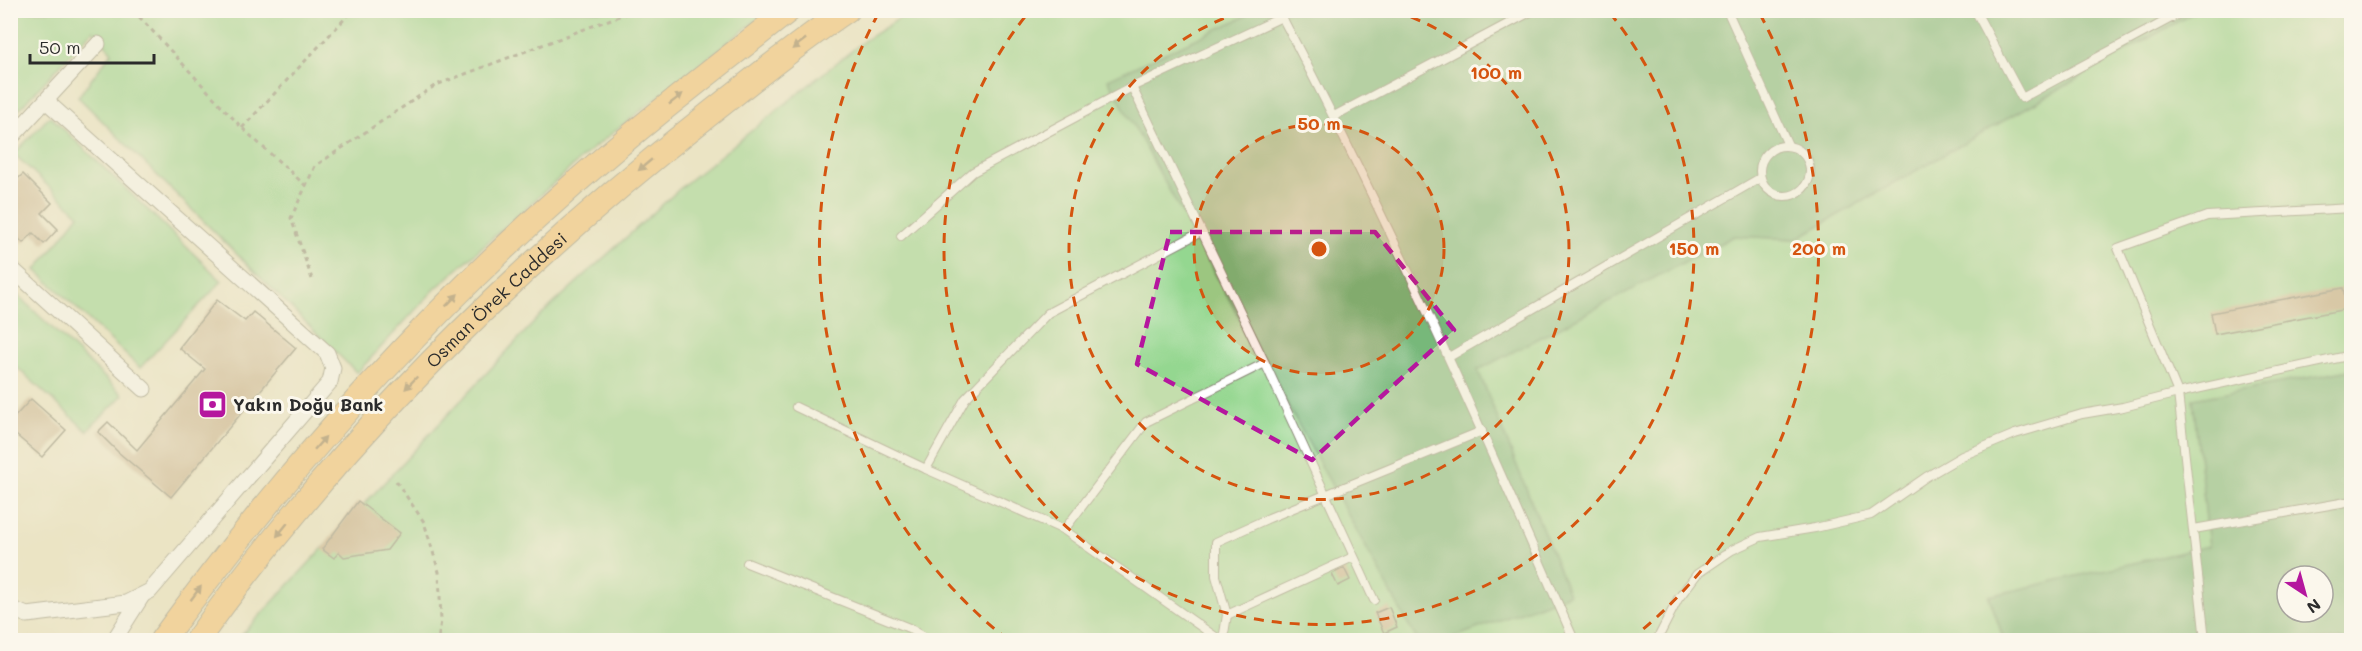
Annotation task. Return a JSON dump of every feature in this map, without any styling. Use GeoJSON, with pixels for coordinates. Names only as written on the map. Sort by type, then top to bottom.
{"type":"FeatureCollection","features":[{"type":"Feature","properties":{"kind":"main road","name":"Osman Örek Caddesi"},"geometry":{"type":"LineString","coordinates":[[162,640],[227,553],[283,485],[339,420],[433,319],[502,251],[624,141],[789,10]]}},
{"type":"Feature","properties":{"kind":"main road","name":"Osman Örek Caddesi"},"geometry":{"type":"LineString","coordinates":[[196,640],[247,573],[353,445],[456,337],[522,273],[652,159],[814,32],[847,10]]}},
{"type":"Feature","properties":{"kind":"street"},"geometry":{"type":"LineString","coordinates":[[10,139],[98,44]]}},
{"type":"Feature","properties":{"kind":"street"},"geometry":{"type":"LineString","coordinates":[[10,608],[27,615],[126,603],[142,596],[155,586],[330,382],[333,368],[327,353],[46,101]]}},
{"type":"Feature","properties":{"kind":"street"},"geometry":{"type":"LineString","coordinates":[[10,267],[144,389]]}},
{"type":"Feature","properties":{"kind":"street"},"geometry":{"type":"LineString","coordinates":[[114,640],[142,596]]}},
{"type":"Feature","properties":{"kind":"lane"},"geometry":{"type":"LineString","coordinates":[[1334,116],[1534,10]]}},
{"type":"Feature","properties":{"kind":"lane"},"geometry":{"type":"LineString","coordinates":[[1727,10],[1788,146]]}},
{"type":"Feature","properties":{"kind":"lane"},"geometry":{"type":"LineString","coordinates":[[1976,10],[2022,99],[2186,10]]}},
{"type":"Feature","properties":{"kind":"lane"},"geometry":{"type":"LineString","coordinates":[[901,236],[973,172],[1132,87],[1281,14],[1334,116],[1449,357],[1574,640]]}},
{"type":"Feature","properties":{"kind":"lane"},"geometry":{"type":"LineString","coordinates":[[1132,87],[1265,363],[1374,600]]}},
{"type":"Feature","properties":{"kind":"lane"},"geometry":{"type":"LineString","coordinates":[[1788,146],[1803,153],[1808,160],[1810,168],[1807,184],[1794,195],[1777,196],[1763,186],[1759,170],[1765,154],[1772,149],[1788,146]]}},
{"type":"Feature","properties":{"kind":"lane"},"geometry":{"type":"LineString","coordinates":[[1449,357],[1760,178]]}},
{"type":"Feature","properties":{"kind":"lane"},"geometry":{"type":"LineString","coordinates":[[2205,640],[2178,393],[2118,248],[2207,216],[2352,208]]}},
{"type":"Feature","properties":{"kind":"lane"},"geometry":{"type":"LineString","coordinates":[[926,470],[965,399],[1048,313],[1201,232]]}},
{"type":"Feature","properties":{"kind":"lane"},"geometry":{"type":"LineString","coordinates":[[1657,640],[1678,599],[1697,574],[1732,550],[1760,537],[1815,528],[1871,515],[1926,477],[1962,456],[2015,434],[2082,414],[2123,407],[2352,355]]}},
{"type":"Feature","properties":{"kind":"lane"},"geometry":{"type":"LineString","coordinates":[[1064,530],[1146,422],[1265,363]]}},
{"type":"Feature","properties":{"kind":"lane"},"geometry":{"type":"LineString","coordinates":[[796,407],[926,470],[1064,530],[1221,640],[1227,615],[1216,576],[1216,542],[1482,431]]}},
{"type":"Feature","properties":{"kind":"lane"},"geometry":{"type":"LineString","coordinates":[[2194,529],[2352,501]]}},
{"type":"Feature","properties":{"kind":"lane"},"geometry":{"type":"LineString","coordinates":[[1227,615],[1353,557]]}},
{"type":"Feature","properties":{"kind":"lane"},"geometry":{"type":"LineString","coordinates":[[747,563],[909,627],[930,640]]}},
{"type":"Feature","properties":{"kind":"path"},"geometry":{"type":"LineString","coordinates":[[133,10],[243,128],[306,186]]}},
{"type":"Feature","properties":{"kind":"path"},"geometry":{"type":"LineString","coordinates":[[243,128],[353,10]]}},
{"type":"Feature","properties":{"kind":"path"},"geometry":{"type":"LineString","coordinates":[[312,279],[291,218],[315,166],[436,85],[635,10]]}},
{"type":"Feature","properties":{"kind":"path"},"geometry":{"type":"LineString","coordinates":[[396,481],[424,522],[439,572],[441,621],[438,640]]}},
{"type":"Feature","properties":{"kind":"highlighted area"},"geometry":{"type":"Polygon","coordinates":[[[1170,232],[1375,232],[1454,330],[1312,460],[1137,364],[1170,232]]]}},
{"type":"Feature","properties":{"kind":"green space"},"geometry":{"type":"Polygon","coordinates":[[[11,11],[768,11],[592,149],[434,290],[357,373],[78,97],[112,52],[93,30],[11,118],[11,11]]]}},
{"type":"Feature","properties":{"kind":"green space"},"geometry":{"type":"Polygon","coordinates":[[[911,11],[1292,11],[1420,640],[237,640],[541,315],[686,183],[865,40],[911,11]]]}},
{"type":"Feature","properties":{"kind":"green space"},"geometry":{"type":"Polygon","coordinates":[[[1245,11],[2196,11],[1796,239],[1734,236],[1478,370],[1569,594],[1447,640],[1417,640],[1108,79],[1246,16],[1245,11]]]}},
{"type":"Feature","properties":{"kind":"green space"},"geometry":{"type":"Polygon","coordinates":[[[2196,11],[2351,11],[2351,370],[2193,399],[2209,546],[1989,596],[2004,640],[1447,640],[1568,594],[1477,370],[1734,236],[1796,239],[2196,11]]]}},
{"type":"Feature","properties":{"kind":"green space"},"geometry":{"type":"Polygon","coordinates":[[[50,116],[222,281],[140,368],[36,270],[79,215],[14,154],[50,116]]]}},
{"type":"Feature","properties":{"kind":"green space"},"geometry":{"type":"Polygon","coordinates":[[[10,288],[123,395],[87,431],[11,362],[10,288]]]}},
{"type":"Feature","properties":{"kind":"green space"},"geometry":{"type":"Polygon","coordinates":[[[2351,370],[2351,640],[2004,640],[1989,596],[2209,546],[2193,399],[2351,370]]]}},
{"type":"Feature","properties":{"kind":"building"},"geometry":{"type":"Polygon","coordinates":[[[23,174],[52,203],[42,213],[58,229],[44,244],[33,233],[23,243],[10,230],[10,186],[23,174]]]}},
{"type":"Feature","properties":{"kind":"building"},"geometry":{"type":"Polygon","coordinates":[[[2343,288],[2347,309],[2215,334],[2211,313],[2343,288]]]}},
{"type":"Feature","properties":{"kind":"building","name":"Yakın Doğu Bank"},"geometry":{"type":"Polygon","coordinates":[[[217,300],[245,321],[253,312],[296,348],[171,497],[98,432],[108,422],[137,450],[205,369],[179,348],[217,300]]]}},
{"type":"Feature","properties":{"kind":"building"},"geometry":{"type":"Polygon","coordinates":[[[31,399],[66,430],[42,457],[10,430],[10,422],[31,399]]]}},
{"type":"Feature","properties":{"kind":"building"},"geometry":{"type":"Polygon","coordinates":[[[358,501],[400,533],[387,550],[344,557],[339,552],[334,558],[322,549],[358,501]]]}},
{"type":"Feature","properties":{"kind":"building"},"geometry":{"type":"Polygon","coordinates":[[[1344,568],[1350,580],[1338,586],[1332,574],[1344,568]]]}},
{"type":"Feature","properties":{"kind":"building"},"geometry":{"type":"Polygon","coordinates":[[[1389,607],[1397,627],[1384,633],[1375,613],[1389,607]]]}},
{"type":"Feature","properties":{"kind":"place","name":"Yakın Doğu Bank"},"geometry":{"type":"Point","coordinates":[212,404]}}]}
